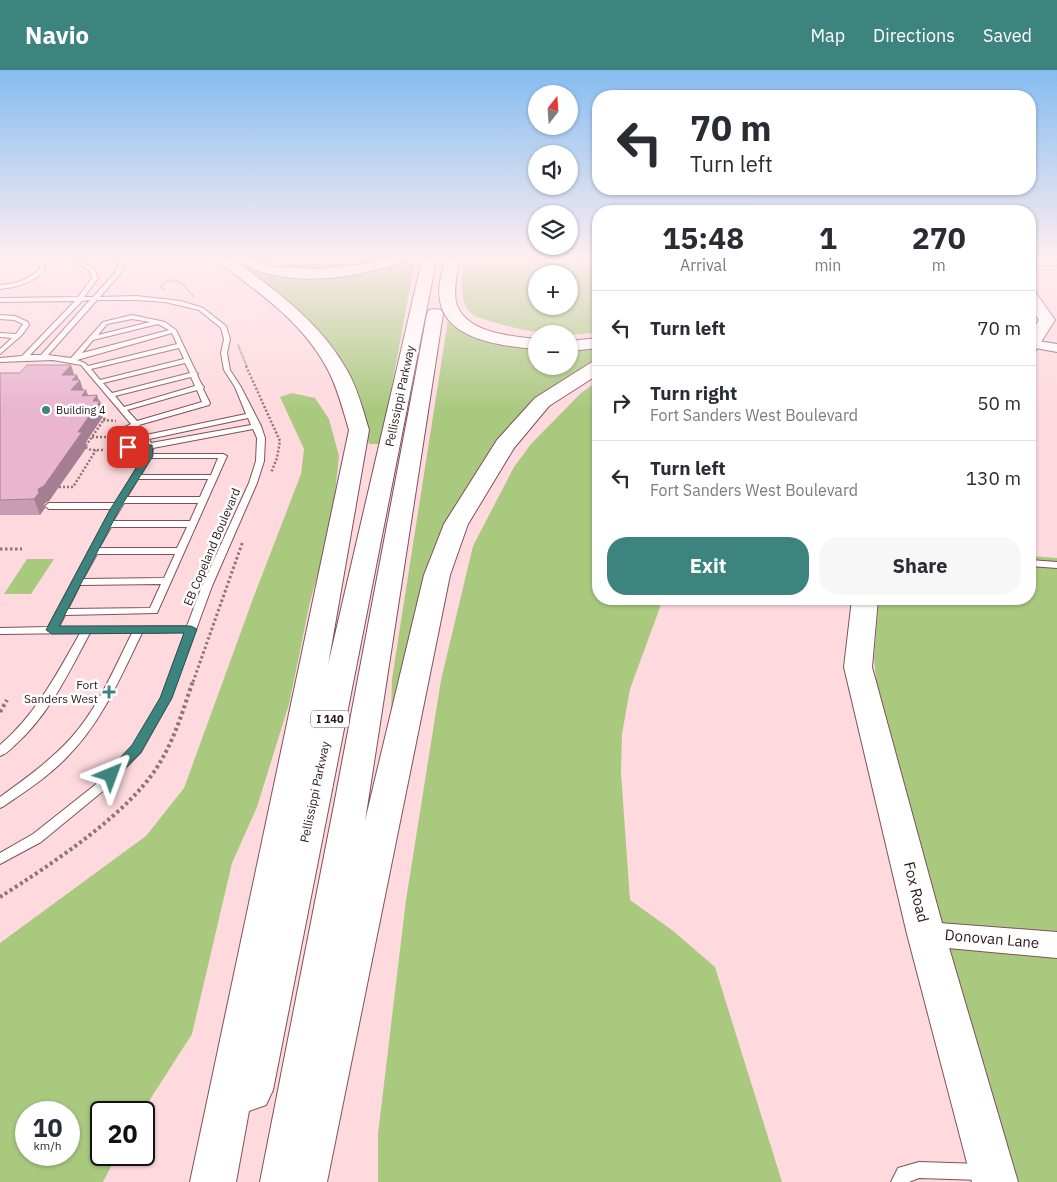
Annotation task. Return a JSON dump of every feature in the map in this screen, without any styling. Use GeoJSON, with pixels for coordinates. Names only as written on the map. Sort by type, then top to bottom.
{"type":"FeatureCollection","features":[{"type":"Feature","properties":{"kind":"main road"},"geometry":{"type":"LineString","coordinates":[[213,1182],[359,430],[354,407],[338,367],[325,347],[288,308]]}},
{"type":"Feature","properties":{"kind":"main road","name":"Pellissippi Parkway"},"geometry":{"type":"LineString","coordinates":[[232,1182],[419,308]]}},
{"type":"Feature","properties":{"kind":"main road","name":"Pellissippi Parkway"},"geometry":{"type":"LineString","coordinates":[[283,1182],[437,308]]}},
{"type":"Feature","properties":{"kind":"main road"},"geometry":{"type":"LineString","coordinates":[[451,308],[462,322],[479,332],[503,340],[528,343]]}},
{"type":"Feature","properties":{"kind":"main road"},"geometry":{"type":"LineString","coordinates":[[1036,308],[1047,320],[1036,336]]}},
{"type":"Feature","properties":{"kind":"main road"},"geometry":{"type":"LineString","coordinates":[[578,345],[592,344]]}},
{"type":"Feature","properties":{"kind":"main road"},"geometry":{"type":"LineString","coordinates":[[304,1182],[437,575],[456,524],[505,445],[542,402],[592,370]]}},
{"type":"Feature","properties":{"kind":"main road","name":"Fox Road"},"geometry":{"type":"LineString","coordinates":[[864,605],[858,667],[926,934],[993,1177]]}},
{"type":"Feature","properties":{"kind":"street"},"geometry":{"type":"LineString","coordinates":[[1036,345],[1057,348]]}},
{"type":"Feature","properties":{"kind":"street","name":"Donovan Lane"},"geometry":{"type":"LineString","coordinates":[[926,934],[1057,944]]}},
{"type":"Feature","properties":{"kind":"lane"},"geometry":{"type":"LineString","coordinates":[[24,358],[72,308]]}},
{"type":"Feature","properties":{"kind":"lane"},"geometry":{"type":"LineString","coordinates":[[42,358],[89,308]]}},
{"type":"Feature","properties":{"kind":"lane","name":"EB Copeland Boulevard"},"geometry":{"type":"LineString","coordinates":[[0,860],[38,838],[98,788],[137,749],[166,698],[230,532],[253,483],[260,461],[261,438],[257,426],[227,370],[224,353],[226,332],[224,327],[214,317],[197,308]]}},
{"type":"Feature","properties":{"kind":"lane"},"geometry":{"type":"LineString","coordinates":[[0,317],[15,318],[26,323],[18,336],[0,352]]}},
{"type":"Feature","properties":{"kind":"lane"},"geometry":{"type":"LineString","coordinates":[[62,612],[154,611],[223,456],[117,447],[126,430],[135,424],[206,403],[201,387],[174,331],[158,322],[132,317],[105,323],[74,358]]}},
{"type":"Feature","properties":{"kind":"lane"},"geometry":{"type":"LineString","coordinates":[[91,339],[158,322]]}},
{"type":"Feature","properties":{"kind":"lane"},"geometry":{"type":"LineString","coordinates":[[0,360],[74,358],[174,331]]}},
{"type":"Feature","properties":{"kind":"lane"},"geometry":{"type":"LineString","coordinates":[[0,334],[18,336]]}},
{"type":"Feature","properties":{"kind":"lane"},"geometry":{"type":"LineString","coordinates":[[86,368],[181,345]]}},
{"type":"Feature","properties":{"kind":"lane"},"geometry":{"type":"LineString","coordinates":[[52,630],[119,503],[149,451],[145,438],[123,409],[83,364],[74,358]]}},
{"type":"Feature","properties":{"kind":"lane"},"geometry":{"type":"LineString","coordinates":[[99,382],[188,360]]}},
{"type":"Feature","properties":{"kind":"lane"},"geometry":{"type":"LineString","coordinates":[[111,396],[195,374]]}},
{"type":"Feature","properties":{"kind":"lane"},"geometry":{"type":"LineString","coordinates":[[123,409],[201,387]]}},
{"type":"Feature","properties":{"kind":"lane"},"geometry":{"type":"LineString","coordinates":[[145,438],[251,415]]}},
{"type":"Feature","properties":{"kind":"lane"},"geometry":{"type":"LineString","coordinates":[[149,451],[257,426]]}},
{"type":"Feature","properties":{"kind":"lane"},"geometry":{"type":"LineString","coordinates":[[135,477],[214,477]]}},
{"type":"Feature","properties":{"kind":"lane"},"geometry":{"type":"LineString","coordinates":[[49,506],[204,500]]}},
{"type":"Feature","properties":{"kind":"lane"},"geometry":{"type":"LineString","coordinates":[[108,524],[193,524]]}},
{"type":"Feature","properties":{"kind":"lane"},"geometry":{"type":"LineString","coordinates":[[93,551],[182,551]]}},
{"type":"Feature","properties":{"kind":"lane"},"geometry":{"type":"LineString","coordinates":[[1036,563],[1057,565]]}},
{"type":"Feature","properties":{"kind":"lane"},"geometry":{"type":"LineString","coordinates":[[77,582],[168,581]]}},
{"type":"Feature","properties":{"kind":"lane"},"geometry":{"type":"LineString","coordinates":[[0,631],[191,629]]}},
{"type":"Feature","properties":{"kind":"lane"},"geometry":{"type":"LineString","coordinates":[[0,752],[28,727],[41,712],[87,630]]}},
{"type":"Feature","properties":{"kind":"lane"},"geometry":{"type":"LineString","coordinates":[[0,803],[43,771],[64,752],[86,727],[109,690],[138,630]]}},
{"type":"Feature","properties":{"kind":"lane"},"geometry":{"type":"LineString","coordinates":[[900,1182],[904,1174],[919,1170],[993,1177]]}},
{"type":"Feature","properties":{"kind":"path"},"geometry":{"type":"LineString","coordinates":[[103,450],[85,447],[104,419],[116,421]]}},
{"type":"Feature","properties":{"kind":"path"},"geometry":{"type":"LineString","coordinates":[[91,437],[110,437]]}},
{"type":"Feature","properties":{"kind":"path"},"geometry":{"type":"LineString","coordinates":[[78,442],[88,442]]}},
{"type":"Feature","properties":{"kind":"path"},"geometry":{"type":"LineString","coordinates":[[59,487],[73,487],[96,450]]}},
{"type":"Feature","properties":{"kind":"path"},"geometry":{"type":"LineString","coordinates":[[0,549],[22,549]]}},
{"type":"Feature","properties":{"kind":"path"},"geometry":{"type":"LineString","coordinates":[[0,712],[6,700]]}},
{"type":"Feature","properties":{"kind":"green space"},"geometry":{"type":"Polygon","coordinates":[[[295,308],[406,308],[381,444],[369,444],[362,411],[352,380],[340,358],[311,322],[295,308]]]}},
{"type":"Feature","properties":{"kind":"green space"},"geometry":{"type":"Polygon","coordinates":[[[467,308],[528,308],[528,315],[578,315],[578,308],[592,308],[592,333],[578,334],[578,325],[528,325],[528,330],[503,325],[472,314],[467,308]]]}},
{"type":"Feature","properties":{"kind":"green space"},"geometry":{"type":"Polygon","coordinates":[[[448,320],[481,336],[528,346],[528,375],[578,375],[578,348],[592,347],[592,368],[497,451],[391,714],[392,679],[448,320]]]}},
{"type":"Feature","properties":{"kind":"green space"},"geometry":{"type":"Polygon","coordinates":[[[592,385],[592,605],[661,605],[630,689],[622,734],[621,773],[630,900],[672,930],[715,967],[782,1182],[378,1182],[378,1134],[406,900],[441,680],[473,546],[514,467],[531,444],[581,393],[592,385]]]}},
{"type":"Feature","properties":{"kind":"green space"},"geometry":{"type":"Polygon","coordinates":[[[292,393],[315,398],[329,419],[339,456],[332,523],[310,602],[289,704],[257,807],[232,863],[192,1034],[149,1101],[90,1101],[90,1166],[111,1166],[103,1182],[0,1182],[0,943],[146,836],[184,788],[301,474],[304,449],[280,397],[292,393]]]}},
{"type":"Feature","properties":{"kind":"green space"},"geometry":{"type":"Polygon","coordinates":[[[1036,556],[1057,558],[1057,1182],[1017,1182],[906,813],[878,699],[874,658],[878,605],[1036,605],[1036,556]]]}},
{"type":"Feature","properties":{"kind":"green space"},"geometry":{"type":"Polygon","coordinates":[[[27,559],[54,559],[31,594],[4,594],[27,559]]]}},
{"type":"Feature","properties":{"kind":"building"},"geometry":{"type":"Polygon","coordinates":[[[27,365],[71,365],[62,375],[77,375],[72,380],[80,380],[71,390],[86,390],[82,396],[97,395],[93,401],[100,401],[78,432],[82,432],[44,486],[38,489],[39,493],[34,499],[0,500],[0,373],[20,373],[27,365]]]}},
{"type":"Feature","properties":{"kind":"place","name":"Building 4"},"geometry":{"type":"Point","coordinates":[46,410]}},
{"type":"Feature","properties":{"kind":"place","name":"Fort Sanders West"},"geometry":{"type":"Point","coordinates":[109,692]}},
{"type":"Feature","properties":{"kind":"route"},"geometry":{"type":"LineString","coordinates":[[111,775],[137,749],[166,698],[191,629],[52,630],[116,508],[148,456],[149,446],[140,448],[128,447]]}}]}
